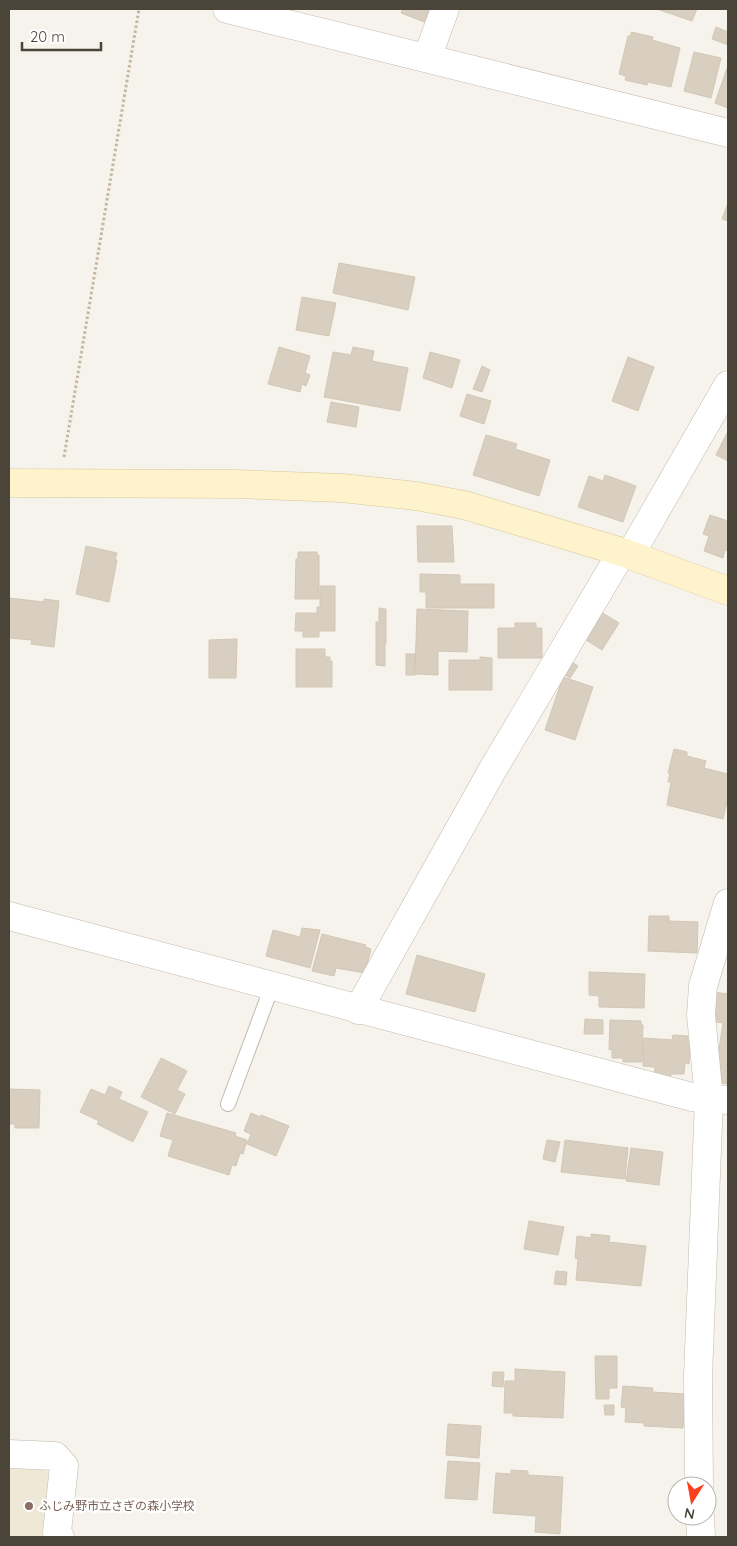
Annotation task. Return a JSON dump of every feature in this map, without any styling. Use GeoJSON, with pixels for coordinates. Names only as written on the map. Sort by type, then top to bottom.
{"type":"FeatureCollection","features":[{"type":"Feature","properties":{"kind":"street"},"geometry":{"type":"LineString","coordinates":[[227,9],[728,133]]}},
{"type":"Feature","properties":{"kind":"street"},"geometry":{"type":"LineString","coordinates":[[427,58],[444,9]]}},
{"type":"Feature","properties":{"kind":"street"},"geometry":{"type":"LineString","coordinates":[[358,1010],[493,770],[728,385]]}},
{"type":"Feature","properties":{"kind":"street"},"geometry":{"type":"LineString","coordinates":[[9,483],[316,487],[416,496],[464,505],[626,554],[728,590]]}},
{"type":"Feature","properties":{"kind":"street"},"geometry":{"type":"LineString","coordinates":[[699,1476],[698,1376],[718,1099],[701,1016],[703,986],[728,903]]}},
{"type":"Feature","properties":{"kind":"street"},"geometry":{"type":"LineString","coordinates":[[9,916],[692,1098],[718,1099]]}},
{"type":"Feature","properties":{"kind":"street"},"geometry":{"type":"LineString","coordinates":[[9,1454],[55,1456],[64,1466],[57,1532],[60,1537]]}},
{"type":"Feature","properties":{"kind":"lane"},"geometry":{"type":"LineString","coordinates":[[228,1104],[272,986]]}},
{"type":"Feature","properties":{"kind":"path"},"geometry":{"type":"LineString","coordinates":[[60,483],[139,9]]}},
{"type":"Feature","properties":{"kind":"shaded area","name":"ふじみ野市立さぎの森小学校"},"geometry":{"type":"Polygon","coordinates":[[[9,1467],[45,1468],[52,1480],[50,1537],[9,1537],[9,1467]]]}},
{"type":"Feature","properties":{"kind":"building"},"geometry":{"type":"Polygon","coordinates":[[[403,9],[432,9],[427,23],[401,13],[403,9]]]}},
{"type":"Feature","properties":{"kind":"building"},"geometry":{"type":"Polygon","coordinates":[[[657,9],[697,9],[692,21],[657,9]]]}},
{"type":"Feature","properties":{"kind":"building"},"geometry":{"type":"Polygon","coordinates":[[[716,27],[728,32],[728,45],[712,39],[716,27]]]}},
{"type":"Feature","properties":{"kind":"building"},"geometry":{"type":"Polygon","coordinates":[[[631,32],[653,37],[652,40],[680,48],[671,87],[648,82],[647,85],[625,80],[626,76],[619,74],[628,36],[631,36],[631,32]]]}},
{"type":"Feature","properties":{"kind":"building"},"geometry":{"type":"Polygon","coordinates":[[[694,52],[721,58],[711,98],[684,91],[694,52]]]}},
{"type":"Feature","properties":{"kind":"building"},"geometry":{"type":"Polygon","coordinates":[[[728,68],[728,108],[715,103],[728,68]]]}},
{"type":"Feature","properties":{"kind":"building"},"geometry":{"type":"Polygon","coordinates":[[[728,203],[728,221],[722,219],[728,203]]]}},
{"type":"Feature","properties":{"kind":"building"},"geometry":{"type":"Polygon","coordinates":[[[339,263],[415,277],[408,310],[333,293],[339,263]]]}},
{"type":"Feature","properties":{"kind":"building"},"geometry":{"type":"Polygon","coordinates":[[[302,297],[336,303],[329,336],[296,330],[302,297]]]}},
{"type":"Feature","properties":{"kind":"building"},"geometry":{"type":"Polygon","coordinates":[[[279,347],[310,356],[305,373],[310,375],[306,386],[302,384],[300,392],[268,384],[279,347]]]}},
{"type":"Feature","properties":{"kind":"building"},"geometry":{"type":"Polygon","coordinates":[[[353,347],[374,351],[372,361],[408,368],[400,411],[324,397],[333,352],[351,355],[353,347]]]}},
{"type":"Feature","properties":{"kind":"building"},"geometry":{"type":"Polygon","coordinates":[[[430,352],[460,360],[452,388],[423,378],[430,352]]]}},
{"type":"Feature","properties":{"kind":"building"},"geometry":{"type":"Polygon","coordinates":[[[628,357],[654,367],[638,411],[612,401],[628,357]]]}},
{"type":"Feature","properties":{"kind":"building"},"geometry":{"type":"Polygon","coordinates":[[[482,366],[490,370],[482,392],[473,389],[482,366]]]}},
{"type":"Feature","properties":{"kind":"building"},"geometry":{"type":"Polygon","coordinates":[[[467,394],[491,401],[484,424],[460,416],[467,394]]]}},
{"type":"Feature","properties":{"kind":"building"},"geometry":{"type":"Polygon","coordinates":[[[331,402],[359,407],[356,427],[327,422],[331,402]]]}},
{"type":"Feature","properties":{"kind":"building"},"geometry":{"type":"Polygon","coordinates":[[[728,431],[728,461],[716,455],[728,431]]]}},
{"type":"Feature","properties":{"kind":"building"},"geometry":{"type":"Polygon","coordinates":[[[486,435],[517,444],[515,449],[550,460],[539,496],[473,475],[486,435]]]}},
{"type":"Feature","properties":{"kind":"building"},"geometry":{"type":"Polygon","coordinates":[[[605,475],[636,486],[623,522],[578,507],[589,476],[603,481],[605,475]]]}},
{"type":"Feature","properties":{"kind":"building"},"geometry":{"type":"Polygon","coordinates":[[[710,515],[728,521],[728,550],[725,550],[723,558],[704,551],[709,536],[703,534],[710,515]]]}},
{"type":"Feature","properties":{"kind":"building"},"geometry":{"type":"Polygon","coordinates":[[[417,526],[452,526],[454,562],[418,562],[417,526]]]}},
{"type":"Feature","properties":{"kind":"building"},"geometry":{"type":"Polygon","coordinates":[[[86,546],[117,553],[109,602],[76,594],[86,546]]]}},
{"type":"Feature","properties":{"kind":"building"},"geometry":{"type":"Polygon","coordinates":[[[298,552],[317,552],[317,555],[319,555],[319,599],[295,599],[296,559],[298,559],[298,552]]]}},
{"type":"Feature","properties":{"kind":"building"},"geometry":{"type":"Polygon","coordinates":[[[420,574],[460,575],[460,584],[494,584],[494,608],[426,608],[426,592],[420,592],[420,574]]]}},
{"type":"Feature","properties":{"kind":"building"},"geometry":{"type":"Polygon","coordinates":[[[320,586],[335,586],[335,631],[319,631],[319,637],[303,637],[303,631],[295,631],[296,613],[317,613],[317,607],[320,607],[320,586]]]}},
{"type":"Feature","properties":{"kind":"building"},"geometry":{"type":"Polygon","coordinates":[[[9,598],[44,602],[44,599],[59,601],[54,647],[31,644],[32,640],[9,638],[9,598]]]}},
{"type":"Feature","properties":{"kind":"building"},"geometry":{"type":"Polygon","coordinates":[[[379,608],[386,609],[386,621],[379,621],[379,608]]]}},
{"type":"Feature","properties":{"kind":"building"},"geometry":{"type":"Polygon","coordinates":[[[417,609],[468,611],[467,652],[438,651],[438,675],[415,674],[417,609]]]}},
{"type":"Feature","properties":{"kind":"building"},"geometry":{"type":"Polygon","coordinates":[[[596,609],[619,623],[602,650],[580,636],[596,609]]]}},
{"type":"Feature","properties":{"kind":"building"},"geometry":{"type":"Polygon","coordinates":[[[376,622],[386,622],[386,643],[376,643],[376,622]]]}},
{"type":"Feature","properties":{"kind":"building"},"geometry":{"type":"Polygon","coordinates":[[[515,623],[536,623],[536,628],[542,628],[542,658],[498,658],[498,628],[515,628],[515,623]]]}},
{"type":"Feature","properties":{"kind":"building"},"geometry":{"type":"Polygon","coordinates":[[[237,639],[236,678],[209,678],[209,640],[237,639]]]}},
{"type":"Feature","properties":{"kind":"building"},"geometry":{"type":"Polygon","coordinates":[[[376,644],[385,644],[385,666],[376,665],[376,644]]]}},
{"type":"Feature","properties":{"kind":"building"},"geometry":{"type":"Polygon","coordinates":[[[296,649],[325,649],[325,657],[330,657],[330,661],[332,661],[332,687],[296,687],[296,649]]]}},
{"type":"Feature","properties":{"kind":"building"},"geometry":{"type":"Polygon","coordinates":[[[406,654],[415,654],[415,675],[406,675],[406,654]]]}},
{"type":"Feature","properties":{"kind":"building"},"geometry":{"type":"Polygon","coordinates":[[[480,657],[492,658],[492,690],[449,690],[449,660],[480,660],[480,657]]]}},
{"type":"Feature","properties":{"kind":"building"},"geometry":{"type":"Polygon","coordinates":[[[567,659],[578,666],[570,678],[559,671],[567,659]]]}},
{"type":"Feature","properties":{"kind":"building"},"geometry":{"type":"Polygon","coordinates":[[[563,677],[593,687],[575,740],[545,730],[563,677]]]}},
{"type":"Feature","properties":{"kind":"building"},"geometry":{"type":"Polygon","coordinates":[[[674,749],[687,752],[687,756],[706,761],[704,768],[728,774],[728,797],[723,819],[667,805],[671,782],[668,782],[670,773],[668,773],[674,749]]]}},
{"type":"Feature","properties":{"kind":"building"},"geometry":{"type":"Polygon","coordinates":[[[649,916],[669,916],[669,921],[698,922],[697,953],[648,951],[649,916]]]}},
{"type":"Feature","properties":{"kind":"building"},"geometry":{"type":"Polygon","coordinates":[[[302,928],[320,930],[310,968],[266,956],[273,930],[300,937],[302,928]]]}},
{"type":"Feature","properties":{"kind":"building"},"geometry":{"type":"Polygon","coordinates":[[[322,934],[366,945],[365,947],[371,949],[365,973],[336,968],[334,976],[312,971],[322,934]]]}},
{"type":"Feature","properties":{"kind":"building"},"geometry":{"type":"Polygon","coordinates":[[[417,955],[485,974],[475,1012],[406,994],[417,955]]]}},
{"type":"Feature","properties":{"kind":"building"},"geometry":{"type":"Polygon","coordinates":[[[589,972],[645,974],[644,1008],[599,1007],[599,996],[589,995],[589,972]]]}},
{"type":"Feature","properties":{"kind":"building"},"geometry":{"type":"Polygon","coordinates":[[[727,991],[728,1084],[714,1082],[723,1023],[709,1021],[714,992],[727,994],[727,991]]]}},
{"type":"Feature","properties":{"kind":"building"},"geometry":{"type":"Polygon","coordinates":[[[585,1019],[603,1020],[603,1034],[584,1034],[585,1019]]]}},
{"type":"Feature","properties":{"kind":"building"},"geometry":{"type":"Polygon","coordinates":[[[610,1020],[641,1021],[641,1025],[643,1025],[642,1062],[623,1062],[623,1058],[612,1058],[612,1049],[609,1050],[610,1020]]]}},
{"type":"Feature","properties":{"kind":"building"},"geometry":{"type":"Polygon","coordinates":[[[673,1035],[688,1036],[688,1041],[690,1041],[689,1064],[685,1063],[684,1074],[671,1074],[670,1077],[654,1076],[655,1067],[643,1066],[644,1038],[672,1040],[673,1035]]]}},
{"type":"Feature","properties":{"kind":"building"},"geometry":{"type":"Polygon","coordinates":[[[161,1058],[187,1071],[177,1090],[185,1094],[175,1114],[141,1097],[161,1058]]]}},
{"type":"Feature","properties":{"kind":"building"},"geometry":{"type":"Polygon","coordinates":[[[109,1086],[122,1092],[119,1099],[148,1112],[133,1142],[97,1124],[99,1121],[80,1112],[91,1089],[105,1095],[109,1086]]]}},
{"type":"Feature","properties":{"kind":"building"},"geometry":{"type":"Polygon","coordinates":[[[9,1089],[40,1090],[39,1128],[15,1128],[15,1124],[9,1124],[9,1089]]]}},
{"type":"Feature","properties":{"kind":"building"},"geometry":{"type":"Polygon","coordinates":[[[167,1113],[236,1133],[235,1136],[247,1140],[243,1154],[240,1153],[236,1166],[232,1165],[229,1175],[168,1156],[173,1140],[160,1136],[167,1113]]]}},
{"type":"Feature","properties":{"kind":"building"},"geometry":{"type":"Polygon","coordinates":[[[251,1113],[289,1126],[276,1156],[247,1144],[251,1134],[244,1131],[251,1113]]]}},
{"type":"Feature","properties":{"kind":"building"},"geometry":{"type":"Polygon","coordinates":[[[547,1140],[560,1142],[555,1162],[543,1159],[547,1140]]]}},
{"type":"Feature","properties":{"kind":"building"},"geometry":{"type":"Polygon","coordinates":[[[565,1140],[628,1148],[625,1179],[561,1172],[565,1140]]]}},
{"type":"Feature","properties":{"kind":"building"},"geometry":{"type":"Polygon","coordinates":[[[631,1148],[663,1152],[659,1185],[626,1181],[631,1148]]]}},
{"type":"Feature","properties":{"kind":"building"},"geometry":{"type":"Polygon","coordinates":[[[529,1221],[564,1227],[558,1255],[524,1249],[529,1221]]]}},
{"type":"Feature","properties":{"kind":"building"},"geometry":{"type":"Polygon","coordinates":[[[591,1234],[610,1236],[609,1242],[646,1246],[641,1286],[576,1280],[578,1259],[575,1258],[577,1236],[591,1238],[591,1234]]]}},
{"type":"Feature","properties":{"kind":"building"},"geometry":{"type":"Polygon","coordinates":[[[556,1271],[567,1272],[566,1285],[554,1284],[556,1271]]]}},
{"type":"Feature","properties":{"kind":"building"},"geometry":{"type":"Polygon","coordinates":[[[595,1356],[617,1356],[617,1388],[609,1388],[609,1399],[596,1399],[595,1356]]]}},
{"type":"Feature","properties":{"kind":"building"},"geometry":{"type":"Polygon","coordinates":[[[515,1369],[565,1372],[563,1418],[513,1416],[513,1413],[504,1413],[505,1381],[515,1381],[515,1369]]]}},
{"type":"Feature","properties":{"kind":"building"},"geometry":{"type":"Polygon","coordinates":[[[493,1372],[504,1372],[503,1387],[492,1386],[493,1372]]]}},
{"type":"Feature","properties":{"kind":"building"},"geometry":{"type":"Polygon","coordinates":[[[623,1386],[653,1388],[652,1392],[685,1394],[683,1428],[644,1426],[644,1423],[625,1422],[626,1408],[621,1407],[623,1386]]]}},
{"type":"Feature","properties":{"kind":"building"},"geometry":{"type":"Polygon","coordinates":[[[604,1405],[614,1405],[614,1415],[605,1415],[604,1405]]]}},
{"type":"Feature","properties":{"kind":"building"},"geometry":{"type":"Polygon","coordinates":[[[448,1424],[481,1426],[479,1458],[446,1455],[448,1424]]]}},
{"type":"Feature","properties":{"kind":"building"},"geometry":{"type":"Polygon","coordinates":[[[448,1461],[480,1463],[477,1500],[445,1498],[448,1461]]]}},
{"type":"Feature","properties":{"kind":"building"},"geometry":{"type":"Polygon","coordinates":[[[511,1470],[528,1471],[528,1475],[563,1477],[560,1534],[535,1532],[536,1516],[493,1513],[496,1473],[511,1474],[511,1470]]]}},
{"type":"Feature","properties":{"kind":"place","name":"ふじみ野市立さぎの森小学校"},"geometry":{"type":"Point","coordinates":[29,1506]}}]}
